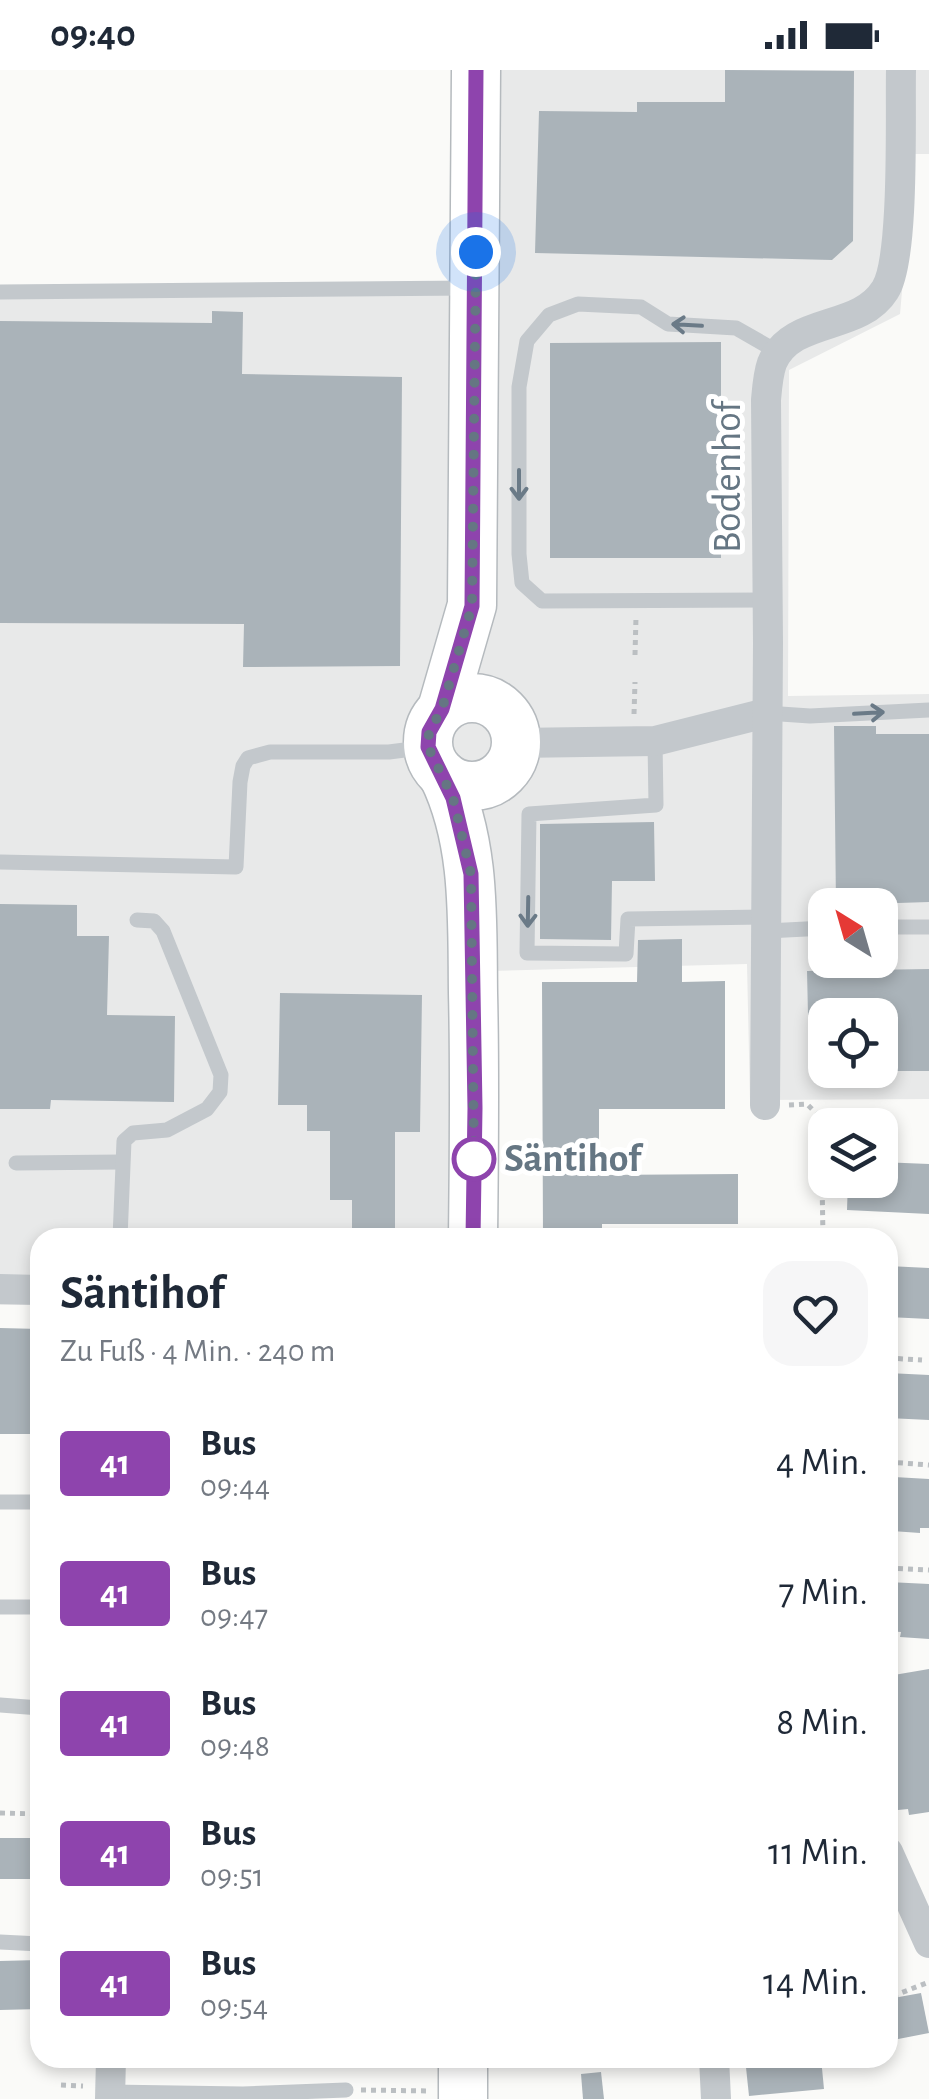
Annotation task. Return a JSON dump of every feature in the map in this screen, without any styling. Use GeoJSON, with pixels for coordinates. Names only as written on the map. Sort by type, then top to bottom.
{"type":"FeatureCollection","features":[{"type":"Feature","properties":{"kind":"main road"},"geometry":{"type":"LineString","coordinates":[[473,1228],[471,874],[438,744],[472,606],[476,70]]}},
{"type":"Feature","properties":{"kind":"main road"},"geometry":{"type":"LineString","coordinates":[[471,874],[505,743],[472,606]]}},
{"type":"Feature","properties":{"kind":"main road"},"geometry":{"type":"LineString","coordinates":[[438,744],[458,700],[473,698],[486,700],[505,743]]}},
{"type":"Feature","properties":{"kind":"main road"},"geometry":{"type":"LineString","coordinates":[[438,744],[461,785],[474,786],[505,743]]}},
{"type":"Feature","properties":{"kind":"street","name":"Bodenhof"},"geometry":{"type":"LineString","coordinates":[[765,1105],[766,400],[771,364],[778,352],[805,332],[860,313],[886,290],[896,256],[901,70]]}},
{"type":"Feature","properties":{"kind":"street"},"geometry":{"type":"LineString","coordinates":[[505,743],[645,731],[766,713]]}},
{"type":"Feature","properties":{"kind":"street"},"geometry":{"type":"LineString","coordinates":[[0,1289],[30,1290]]}},
{"type":"Feature","properties":{"kind":"street"},"geometry":{"type":"LineString","coordinates":[[898,1874],[929,1943]]}},
{"type":"Feature","properties":{"kind":"street"},"geometry":{"type":"LineString","coordinates":[[110,2096],[111,2068]]}},
{"type":"Feature","properties":{"kind":"street"},"geometry":{"type":"LineString","coordinates":[[714,2068],[716,2099]]}},
{"type":"Feature","properties":{"kind":"lane"},"geometry":{"type":"LineString","coordinates":[[0,292],[476,288]]}},
{"type":"Feature","properties":{"kind":"lane"},"geometry":{"type":"LineString","coordinates":[[767,600],[542,601],[522,583],[518,554],[518,387],[527,341],[548,315],[578,304],[641,307],[668,324],[736,328],[778,352]]}},
{"type":"Feature","properties":{"kind":"lane"},"geometry":{"type":"LineString","coordinates":[[766,713],[810,716],[929,710]]}},
{"type":"Feature","properties":{"kind":"lane"},"geometry":{"type":"LineString","coordinates":[[645,731],[656,805],[530,814],[527,953],[626,954],[628,919],[808,927]]}},
{"type":"Feature","properties":{"kind":"lane"},"geometry":{"type":"LineString","coordinates":[[0,862],[236,867],[240,782],[248,758],[270,752],[389,752],[438,744]]}},
{"type":"Feature","properties":{"kind":"lane"},"geometry":{"type":"LineString","coordinates":[[120,1228],[124,1141],[133,1133],[166,1130],[207,1109],[220,1092],[222,1075],[163,930],[154,921],[137,920]]}},
{"type":"Feature","properties":{"kind":"lane"},"geometry":{"type":"LineString","coordinates":[[898,927],[929,926]]}},
{"type":"Feature","properties":{"kind":"lane"},"geometry":{"type":"LineString","coordinates":[[16,1163],[122,1162]]}},
{"type":"Feature","properties":{"kind":"lane"},"geometry":{"type":"LineString","coordinates":[[0,1502],[30,1502]]}},
{"type":"Feature","properties":{"kind":"lane"},"geometry":{"type":"LineString","coordinates":[[0,1606],[30,1607]]}},
{"type":"Feature","properties":{"kind":"lane"},"geometry":{"type":"LineString","coordinates":[[0,1705],[30,1707]]}},
{"type":"Feature","properties":{"kind":"lane"},"geometry":{"type":"LineString","coordinates":[[0,1942],[30,1944]]}},
{"type":"Feature","properties":{"kind":"lane"},"geometry":{"type":"LineString","coordinates":[[110,2096],[346,2090]]}},
{"type":"Feature","properties":{"kind":"path"},"geometry":{"type":"LineString","coordinates":[[635,655],[636,614]]}},
{"type":"Feature","properties":{"kind":"path"},"geometry":{"type":"LineString","coordinates":[[635,682],[645,731]]}},
{"type":"Feature","properties":{"kind":"path"},"geometry":{"type":"LineString","coordinates":[[765,1105],[808,1104],[821,1118],[822,1228]]}},
{"type":"Feature","properties":{"kind":"path"},"geometry":{"type":"LineString","coordinates":[[898,1359],[922,1360]]}},
{"type":"Feature","properties":{"kind":"path"},"geometry":{"type":"LineString","coordinates":[[898,1462],[929,1464]]}},
{"type":"Feature","properties":{"kind":"path"},"geometry":{"type":"LineString","coordinates":[[898,1568],[929,1570]]}},
{"type":"Feature","properties":{"kind":"path"},"geometry":{"type":"LineString","coordinates":[[0,1813],[30,1814]]}},
{"type":"Feature","properties":{"kind":"path"},"geometry":{"type":"LineString","coordinates":[[898,1994],[929,1982]]}},
{"type":"Feature","properties":{"kind":"path"},"geometry":{"type":"LineString","coordinates":[[346,2090],[455,2082]]}},
{"type":"Feature","properties":{"kind":"shaded area"},"geometry":{"type":"Polygon","coordinates":[[[476,70],[929,70],[929,154],[914,154],[900,314],[789,370],[788,696],[929,694],[929,1099],[750,1100],[747,964],[490,971],[467,1228],[30,1228],[30,1305],[0,1305],[0,292],[475,288],[476,70]]]}},
{"type":"Feature","properties":{"kind":"building"},"geometry":{"type":"Polygon","coordinates":[[[725,70],[854,71],[853,241],[832,260],[535,253],[539,111],[637,112],[637,102],[725,102],[725,70]]]}},
{"type":"Feature","properties":{"kind":"building"},"geometry":{"type":"Polygon","coordinates":[[[212,311],[243,312],[242,374],[402,377],[400,666],[243,667],[244,624],[0,623],[0,321],[212,323],[212,311]]]}},
{"type":"Feature","properties":{"kind":"building"},"geometry":{"type":"Polygon","coordinates":[[[721,342],[721,558],[550,558],[550,343],[721,342]]]}},
{"type":"Feature","properties":{"kind":"building"},"geometry":{"type":"Polygon","coordinates":[[[834,726],[876,726],[876,734],[929,734],[929,902],[898,903],[898,888],[836,888],[834,726]]]}},
{"type":"Feature","properties":{"kind":"building"},"geometry":{"type":"Polygon","coordinates":[[[654,822],[655,881],[612,881],[611,940],[540,939],[540,824],[654,822]]]}},
{"type":"Feature","properties":{"kind":"building"},"geometry":{"type":"Polygon","coordinates":[[[0,904],[77,905],[77,936],[109,936],[107,1015],[175,1016],[174,1102],[51,1100],[50,1109],[0,1109],[0,904]]]}},
{"type":"Feature","properties":{"kind":"building"},"geometry":{"type":"Polygon","coordinates":[[[682,939],[682,982],[725,981],[725,1109],[599,1109],[599,1175],[738,1174],[738,1224],[543,1228],[542,982],[637,982],[638,940],[682,939]]]}},
{"type":"Feature","properties":{"kind":"building"},"geometry":{"type":"Polygon","coordinates":[[[929,969],[929,1071],[898,1071],[898,998],[808,998],[808,1015],[807,971],[808,978],[898,978],[898,970],[929,969]]]}},
{"type":"Feature","properties":{"kind":"building"},"geometry":{"type":"Polygon","coordinates":[[[280,993],[422,995],[420,1132],[395,1132],[395,1228],[352,1228],[352,1200],[330,1200],[330,1131],[307,1131],[307,1105],[278,1105],[280,993]]]}},
{"type":"Feature","properties":{"kind":"building"},"geometry":{"type":"Polygon","coordinates":[[[898,1163],[929,1164],[929,1214],[847,1210],[847,1198],[898,1198],[898,1163]]]}},
{"type":"Feature","properties":{"kind":"building"},"geometry":{"type":"Polygon","coordinates":[[[898,1266],[929,1268],[929,1319],[898,1317],[898,1266]]]}},
{"type":"Feature","properties":{"kind":"building"},"geometry":{"type":"Polygon","coordinates":[[[0,1328],[30,1329],[30,1434],[0,1434],[0,1328]]]}},
{"type":"Feature","properties":{"kind":"building"},"geometry":{"type":"Polygon","coordinates":[[[898,1373],[929,1375],[929,1420],[898,1418],[898,1373]]]}},
{"type":"Feature","properties":{"kind":"building"},"geometry":{"type":"Polygon","coordinates":[[[898,1477],[929,1479],[929,1528],[920,1528],[920,1533],[898,1531],[898,1477]]]}},
{"type":"Feature","properties":{"kind":"building"},"geometry":{"type":"Polygon","coordinates":[[[898,1582],[929,1584],[929,1639],[900,1637],[898,1582]]]}},
{"type":"Feature","properties":{"kind":"building"},"geometry":{"type":"Polygon","coordinates":[[[929,1669],[929,1812],[909,1815],[908,1809],[898,1810],[898,1674],[929,1669]]]}},
{"type":"Feature","properties":{"kind":"building"},"geometry":{"type":"Polygon","coordinates":[[[0,1838],[30,1838],[30,1879],[0,1879],[0,1838]]]}},
{"type":"Feature","properties":{"kind":"building"},"geometry":{"type":"Polygon","coordinates":[[[30,1960],[30,2009],[0,2010],[0,1961],[30,1960]]]}},
{"type":"Feature","properties":{"kind":"building"},"geometry":{"type":"Polygon","coordinates":[[[921,1993],[929,2033],[898,2039],[898,1997],[921,1993]]]}},
{"type":"Feature","properties":{"kind":"building"},"geometry":{"type":"Polygon","coordinates":[[[746,2068],[822,2068],[824,2089],[749,2096],[746,2068]]]}},
{"type":"Feature","properties":{"kind":"building"},"geometry":{"type":"Polygon","coordinates":[[[601,2072],[604,2099],[583,2099],[581,2074],[601,2072]]]}},
{"type":"Feature","properties":{"kind":"bus line","name":"41"},"geometry":{"type":"LineString","coordinates":[[473,1228],[471,874],[453,798],[428,747],[429,732],[442,709],[472,606],[476,70]]}},
{"type":"Feature","properties":{"kind":"place","name":"Säntihof"},"geometry":{"type":"Point","coordinates":[474,1159]}},
{"type":"Feature","properties":{"kind":"route"},"geometry":{"type":"LineString","coordinates":[[474,1159],[471,874],[453,798],[428,747],[429,732],[442,709],[472,606],[476,252]]}}]}
